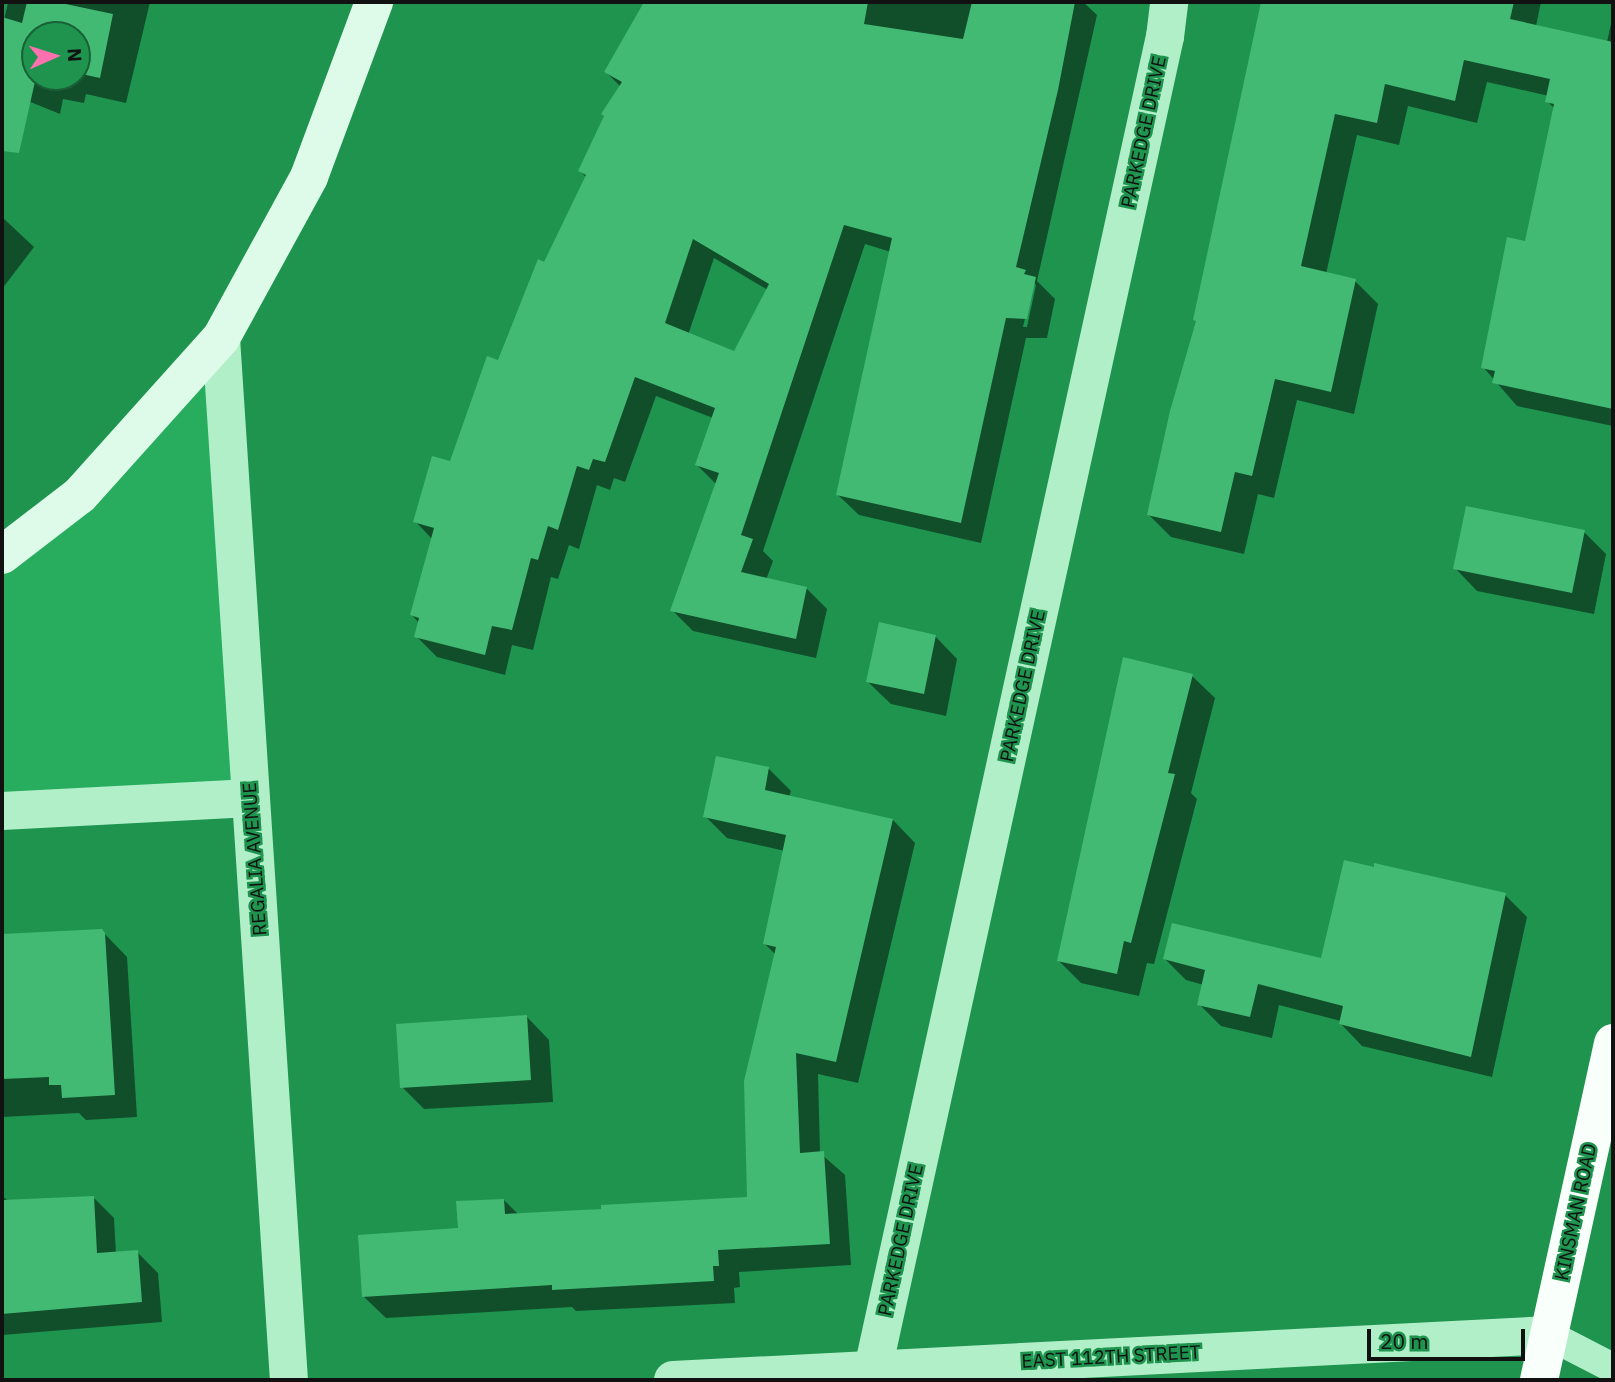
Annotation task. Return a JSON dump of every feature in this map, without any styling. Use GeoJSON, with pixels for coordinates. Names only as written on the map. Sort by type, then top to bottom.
{"type":"FeatureCollection","features":[{"type":"Feature","properties":{"kind":"main road","name":"KINSMAN ROAD"},"geometry":{"type":"LineString","coordinates":[[1539,1380],[1613,1043]]}},
{"type":"Feature","properties":{"kind":"street"},"geometry":{"type":"LineString","coordinates":[[2,555],[80,495],[221,338],[309,177],[374,2]]}},
{"type":"Feature","properties":{"kind":"street","name":"PARKEDGE DRIVE"},"geometry":{"type":"LineString","coordinates":[[873,1369],[1165,37],[1169,2]]}},
{"type":"Feature","properties":{"kind":"street","name":"REGALIA AVENUE"},"geometry":{"type":"LineString","coordinates":[[221,338],[289,1380]]}},
{"type":"Feature","properties":{"kind":"street"},"geometry":{"type":"LineString","coordinates":[[2,811],[251,798]]}},
{"type":"Feature","properties":{"kind":"street","name":"EAST 112TH STREET"},"geometry":{"type":"LineString","coordinates":[[673,1380],[1549,1335]]}},
{"type":"Feature","properties":{"kind":"lane"},"geometry":{"type":"LineString","coordinates":[[1549,1335],[1613,1368]]}},
{"type":"Feature","properties":{"kind":"green space"},"geometry":{"type":"Polygon","coordinates":[[[221,338],[251,798],[2,811],[2,555],[221,338]]]}},
{"type":"Feature","properties":{"kind":"building"},"geometry":{"type":"Polygon","coordinates":[[[27,2],[56,2],[113,14],[100,78],[91,76],[91,21],[22,21],[27,2]]]}},
{"type":"Feature","properties":{"kind":"building"},"geometry":{"type":"Polygon","coordinates":[[[644,2],[868,2],[864,24],[963,39],[972,2],[1075,2],[1058,90],[1016,267],[1026,270],[1024,274],[1036,277],[1027,319],[1006,318],[961,523],[836,495],[892,238],[844,225],[741,535],[753,539],[741,572],[807,587],[796,639],[670,611],[719,473],[695,465],[715,408],[635,377],[605,462],[593,459],[589,470],[577,466],[558,530],[548,526],[538,560],[531,558],[512,630],[492,626],[485,655],[414,637],[419,618],[410,615],[434,528],[413,522],[432,456],[450,461],[487,356],[498,360],[538,259],[544,262],[586,175],[578,171],[604,116],[601,114],[622,82],[604,72],[644,2]],[[693,239],[665,323],[734,351],[769,284],[693,239]]]}},
{"type":"Feature","properties":{"kind":"building"},"geometry":{"type":"Polygon","coordinates":[[[1261,2],[1514,2],[1510,19],[1613,42],[1613,409],[1492,383],[1495,371],[1481,368],[1507,237],[1525,241],[1554,104],[1545,102],[1550,79],[1464,60],[1455,101],[1385,84],[1377,123],[1335,114],[1301,266],[1356,279],[1331,392],[1275,379],[1252,476],[1235,472],[1221,532],[1147,515],[1170,411],[1196,321],[1193,320],[1261,2]]]}},
{"type":"Feature","properties":{"kind":"building"},"geometry":{"type":"Polygon","coordinates":[[[2,17],[21,23],[21,91],[33,91],[19,153],[2,151],[2,17]]]}},
{"type":"Feature","properties":{"kind":"building"},"geometry":{"type":"Polygon","coordinates":[[[1466,506],[1585,530],[1572,593],[1453,569],[1466,506]]]}},
{"type":"Feature","properties":{"kind":"building"},"geometry":{"type":"Polygon","coordinates":[[[879,622],[936,635],[924,694],[866,682],[879,622]]]}},
{"type":"Feature","properties":{"kind":"building"},"geometry":{"type":"Polygon","coordinates":[[[1123,657],[1193,674],[1168,773],[1175,774],[1131,943],[1124,941],[1117,974],[1057,961],[1123,657]]]}},
{"type":"Feature","properties":{"kind":"building"},"geometry":{"type":"Polygon","coordinates":[[[716,756],[769,767],[765,790],[893,819],[836,1062],[796,1053],[800,1153],[824,1151],[830,1244],[718,1250],[719,1266],[713,1266],[714,1281],[552,1290],[552,1285],[362,1297],[358,1235],[458,1228],[456,1201],[504,1199],[505,1214],[601,1209],[601,1205],[747,1197],[744,1081],[776,947],[763,944],[786,835],[703,817],[716,756]]]}},
{"type":"Feature","properties":{"kind":"building"},"geometry":{"type":"Polygon","coordinates":[[[1344,860],[1374,867],[1374,863],[1506,893],[1471,1057],[1339,1024],[1343,1006],[1258,984],[1250,1017],[1197,1005],[1205,970],[1163,959],[1172,923],[1321,958],[1344,860]]]}},
{"type":"Feature","properties":{"kind":"building"},"geometry":{"type":"Polygon","coordinates":[[[102,929],[105,933],[115,1095],[62,1098],[61,1085],[49,1085],[49,1077],[2,1079],[2,934],[102,929]]]}},
{"type":"Feature","properties":{"kind":"building"},"geometry":{"type":"Polygon","coordinates":[[[527,1015],[531,1080],[400,1088],[396,1024],[527,1015]]]}},
{"type":"Feature","properties":{"kind":"building"},"geometry":{"type":"Polygon","coordinates":[[[94,1196],[97,1253],[138,1250],[142,1302],[2,1314],[2,1200],[94,1196]]]}}]}
